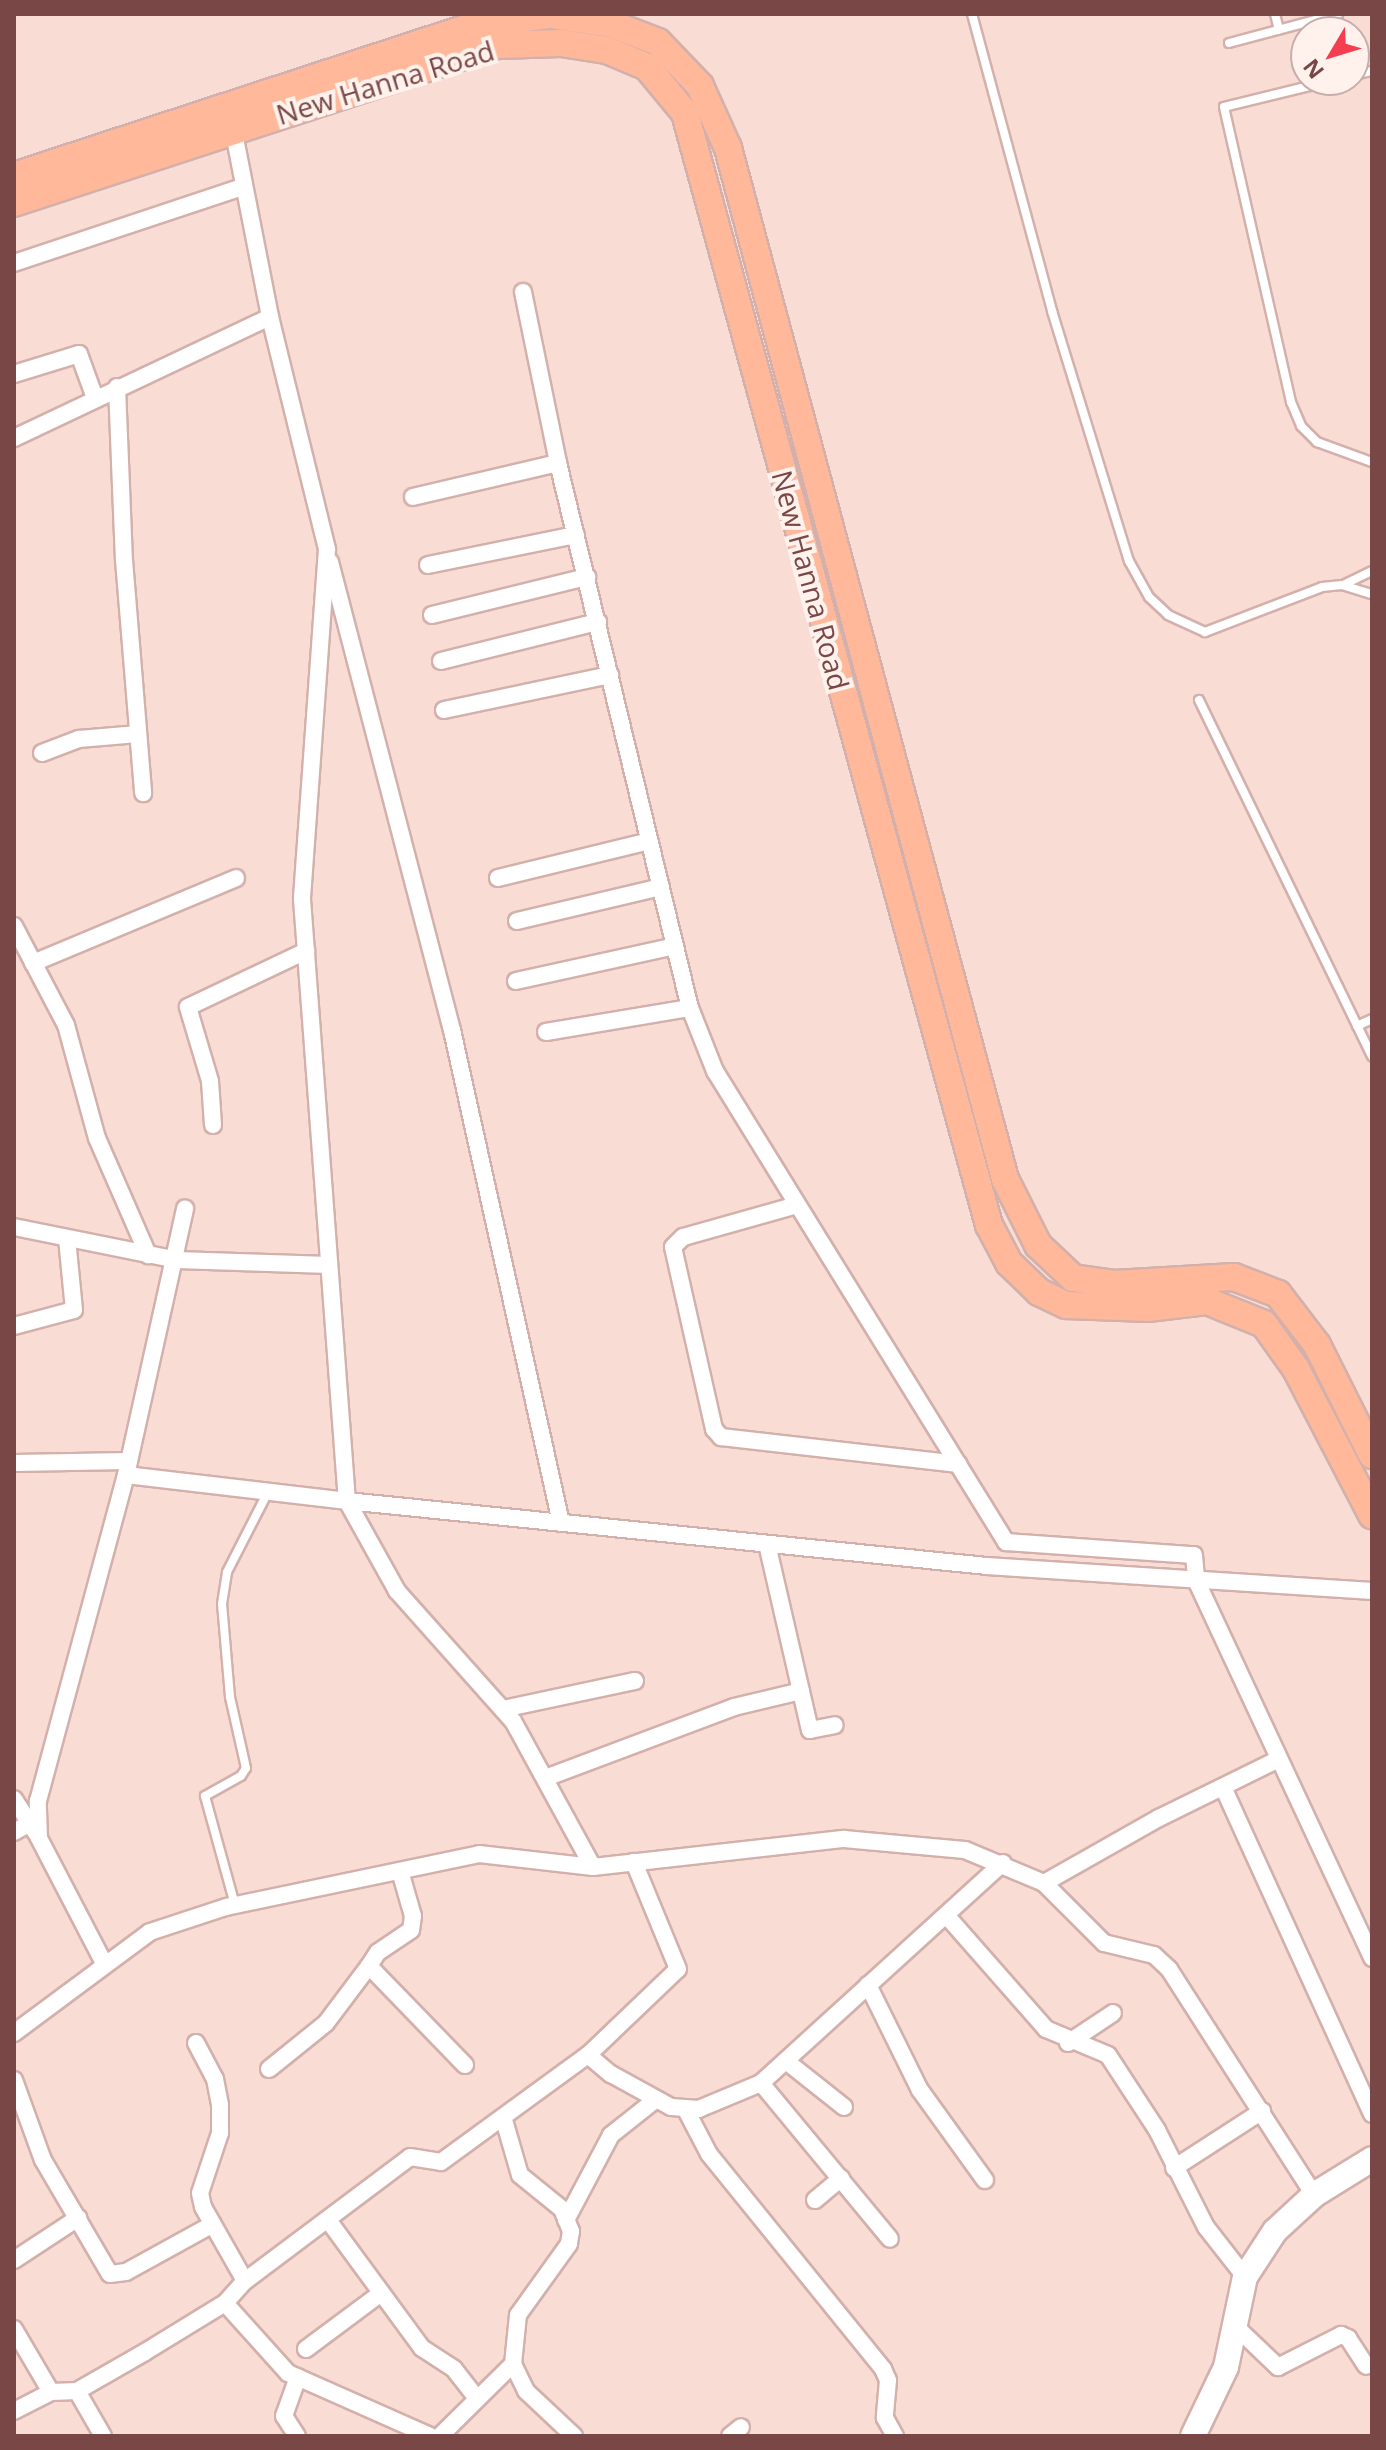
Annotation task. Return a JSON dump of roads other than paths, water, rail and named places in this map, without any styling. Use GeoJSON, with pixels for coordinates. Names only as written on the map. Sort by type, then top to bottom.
{"type":"FeatureCollection","features":[{"type":"Feature","properties":{"kind":"main road","name":"New Hanna Road"},"geometry":{"type":"LineString","coordinates":[[14,203],[480,24],[550,15],[612,24],[658,42],[700,86],[728,148],[1005,1179],[1038,1245],[1073,1278],[1114,1284],[1234,1277],[1278,1294],[1317,1345],[1372,1455]]}},
{"type":"Feature","properties":{"kind":"main road","name":"New Hanna Road"},"geometry":{"type":"LineString","coordinates":[[14,176],[497,45],[561,43],[607,50],[647,67],[685,113],[989,1225],[1009,1263],[1039,1292],[1066,1305],[1148,1308],[1207,1301],[1264,1324],[1296,1369],[1372,1515]]}},
{"type":"Feature","properties":{"kind":"street"},"geometry":{"type":"LineString","coordinates":[[231,118],[270,317],[452,1030],[561,1523]]}},
{"type":"Feature","properties":{"kind":"street"},"geometry":{"type":"LineString","coordinates":[[14,263],[243,187]]}},
{"type":"Feature","properties":{"kind":"street"},"geometry":{"type":"LineString","coordinates":[[523,292],[558,463],[690,1008],[715,1071],[1006,1542],[1194,1555],[1196,1580],[1277,1760],[1372,1958]]}},
{"type":"Feature","properties":{"kind":"street"},"geometry":{"type":"LineString","coordinates":[[14,438],[270,317]]}},
{"type":"Feature","properties":{"kind":"street"},"geometry":{"type":"LineString","coordinates":[[14,374],[79,354],[95,398]]}},
{"type":"Feature","properties":{"kind":"street"},"geometry":{"type":"LineString","coordinates":[[117,387],[143,793]]}},
{"type":"Feature","properties":{"kind":"street"},"geometry":{"type":"LineString","coordinates":[[413,497],[558,463]]}},
{"type":"Feature","properties":{"kind":"street"},"geometry":{"type":"LineString","coordinates":[[428,565],[576,535]]}},
{"type":"Feature","properties":{"kind":"street"},"geometry":{"type":"LineString","coordinates":[[327,549],[302,899],[347,1501],[397,1591],[503,1709],[548,1777],[593,1867]]}},
{"type":"Feature","properties":{"kind":"street"},"geometry":{"type":"LineString","coordinates":[[432,615],[587,577]]}},
{"type":"Feature","properties":{"kind":"street"},"geometry":{"type":"LineString","coordinates":[[441,661],[598,622]]}},
{"type":"Feature","properties":{"kind":"street"},"geometry":{"type":"LineString","coordinates":[[444,710],[610,675]]}},
{"type":"Feature","properties":{"kind":"street"},"geometry":{"type":"LineString","coordinates":[[42,753],[67,741],[138,734]]}},
{"type":"Feature","properties":{"kind":"street"},"geometry":{"type":"LineString","coordinates":[[498,878],[650,841]]}},
{"type":"Feature","properties":{"kind":"street"},"geometry":{"type":"LineString","coordinates":[[33,963],[236,878]]}},
{"type":"Feature","properties":{"kind":"street"},"geometry":{"type":"LineString","coordinates":[[517,921],[661,887]]}},
{"type":"Feature","properties":{"kind":"street"},"geometry":{"type":"LineString","coordinates":[[14,926],[66,1025],[97,1138],[148,1255]]}},
{"type":"Feature","properties":{"kind":"street"},"geometry":{"type":"LineString","coordinates":[[516,981],[675,946]]}},
{"type":"Feature","properties":{"kind":"street"},"geometry":{"type":"LineString","coordinates":[[213,1125],[210,1081],[188,1007],[306,951]]}},
{"type":"Feature","properties":{"kind":"street"},"geometry":{"type":"LineString","coordinates":[[546,1032],[690,1008]]}},
{"type":"Feature","properties":{"kind":"street"},"geometry":{"type":"LineString","coordinates":[[797,1205],[683,1237],[673,1247],[714,1429],[721,1437],[958,1464]]}},
{"type":"Feature","properties":{"kind":"street"},"geometry":{"type":"LineString","coordinates":[[34,1830],[38,1801],[127,1468],[177,1260],[185,1208]]}},
{"type":"Feature","properties":{"kind":"street"},"geometry":{"type":"LineString","coordinates":[[14,1227],[177,1260],[329,1265]]}},
{"type":"Feature","properties":{"kind":"street"},"geometry":{"type":"LineString","coordinates":[[14,1326],[74,1310],[67,1239]]}},
{"type":"Feature","properties":{"kind":"street"},"geometry":{"type":"LineString","coordinates":[[14,1463],[127,1468],[268,1492],[987,1566],[1372,1591]]}},
{"type":"Feature","properties":{"kind":"street"},"geometry":{"type":"LineString","coordinates":[[767,1544],[810,1730],[835,1725]]}},
{"type":"Feature","properties":{"kind":"street"},"geometry":{"type":"LineString","coordinates":[[503,1709],[635,1681]]}},
{"type":"Feature","properties":{"kind":"street"},"geometry":{"type":"LineString","coordinates":[[548,1777],[734,1707],[801,1691]]}},
{"type":"Feature","properties":{"kind":"street"},"geometry":{"type":"LineString","coordinates":[[1044,1883],[1277,1760]]}},
{"type":"Feature","properties":{"kind":"street"},"geometry":{"type":"LineString","coordinates":[[1223,1787],[1372,2114]]}},
{"type":"Feature","properties":{"kind":"street"},"geometry":{"type":"LineString","coordinates":[[14,1799],[34,1830],[105,1965]]}},
{"type":"Feature","properties":{"kind":"street"},"geometry":{"type":"LineString","coordinates":[[14,1832],[34,1830]]}},
{"type":"Feature","properties":{"kind":"street"},"geometry":{"type":"LineString","coordinates":[[14,2033],[150,1932],[236,1905],[479,1854],[593,1867],[844,1839],[965,1850],[1003,1863],[1044,1883],[1104,1943],[1154,1955],[1169,1969],[1314,2195]]}},
{"type":"Feature","properties":{"kind":"street"},"geometry":{"type":"LineString","coordinates":[[14,2411],[51,2392],[77,2391],[225,2303],[245,2281],[410,2157],[441,2162],[504,2120],[588,2055],[678,1969],[634,1862]]}},
{"type":"Feature","properties":{"kind":"street"},"geometry":{"type":"LineString","coordinates":[[588,2055],[655,2100],[685,2108],[699,2109],[761,2083],[1003,1863]]}},
{"type":"Feature","properties":{"kind":"street"},"geometry":{"type":"LineString","coordinates":[[269,2069],[326,2023],[378,1952],[411,1930],[413,1916],[400,1871]]}},
{"type":"Feature","properties":{"kind":"street"},"geometry":{"type":"LineString","coordinates":[[946,1915],[1046,2029],[1068,2043],[1097,2047],[1108,2055],[1157,2130],[1206,2227],[1245,2277]]}},
{"type":"Feature","properties":{"kind":"street"},"geometry":{"type":"LineString","coordinates":[[369,1966],[465,2065]]}},
{"type":"Feature","properties":{"kind":"street"},"geometry":{"type":"LineString","coordinates":[[868,1985],[920,2090],[985,2180]]}},
{"type":"Feature","properties":{"kind":"street"},"geometry":{"type":"LineString","coordinates":[[1068,2043],[1113,2013]]}},
{"type":"Feature","properties":{"kind":"street"},"geometry":{"type":"LineString","coordinates":[[196,2043],[215,2079],[220,2105],[220,2133],[200,2193],[213,2224],[245,2281]]}},
{"type":"Feature","properties":{"kind":"street"},"geometry":{"type":"LineString","coordinates":[[786,2061],[844,2107]]}},
{"type":"Feature","properties":{"kind":"street"},"geometry":{"type":"LineString","coordinates":[[761,2083],[890,2239]]}},
{"type":"Feature","properties":{"kind":"street"},"geometry":{"type":"LineString","coordinates":[[16,2092],[43,2160],[110,2274],[119,2275],[213,2224]]}},
{"type":"Feature","properties":{"kind":"street"},"geometry":{"type":"LineString","coordinates":[[566,2220],[611,2135],[655,2100]]}},
{"type":"Feature","properties":{"kind":"street"},"geometry":{"type":"LineString","coordinates":[[685,2108],[709,2154],[883,2369],[888,2380],[885,2418],[895,2436]]}},
{"type":"Feature","properties":{"kind":"street"},"geometry":{"type":"LineString","coordinates":[[1174,2168],[1262,2111]]}},
{"type":"Feature","properties":{"kind":"street"},"geometry":{"type":"LineString","coordinates":[[504,2120],[520,2175],[562,2209],[569,2244],[518,2315],[513,2364],[526,2391],[574,2436]]}},
{"type":"Feature","properties":{"kind":"street"},"geometry":{"type":"LineString","coordinates":[[1193,2436],[1226,2367],[1245,2277],[1275,2231],[1314,2195],[1372,2159]]}},
{"type":"Feature","properties":{"kind":"street"},"geometry":{"type":"LineString","coordinates":[[815,2200],[841,2178]]}},
{"type":"Feature","properties":{"kind":"street"},"geometry":{"type":"LineString","coordinates":[[14,2260],[78,2218]]}},
{"type":"Feature","properties":{"kind":"street"},"geometry":{"type":"LineString","coordinates":[[328,2220],[422,2348],[451,2367],[476,2397]]}},
{"type":"Feature","properties":{"kind":"street"},"geometry":{"type":"LineString","coordinates":[[306,2349],[381,2293]]}},
{"type":"Feature","properties":{"kind":"street"},"geometry":{"type":"LineString","coordinates":[[225,2303],[273,2361],[298,2377],[421,2434]]}},
{"type":"Feature","properties":{"kind":"street"},"geometry":{"type":"LineString","coordinates":[[1234,2325],[1278,2367],[1341,2335],[1348,2338],[1366,2366]]}},
{"type":"Feature","properties":{"kind":"street"},"geometry":{"type":"LineString","coordinates":[[14,2329],[51,2392]]}},
{"type":"Feature","properties":{"kind":"street"},"geometry":{"type":"LineString","coordinates":[[440,2436],[476,2397],[513,2364]]}},
{"type":"Feature","properties":{"kind":"street"},"geometry":{"type":"LineString","coordinates":[[297,2436],[284,2416],[298,2377]]}},
{"type":"Feature","properties":{"kind":"street"},"geometry":{"type":"LineString","coordinates":[[77,2391],[103,2436]]}},
{"type":"Feature","properties":{"kind":"lane"},"geometry":{"type":"LineString","coordinates":[[972,14],[1052,311],[1129,561],[1149,597],[1168,615],[1205,632],[1322,587],[1342,585],[1372,571]]}},
{"type":"Feature","properties":{"kind":"lane"},"geometry":{"type":"LineString","coordinates":[[1275,14],[1279,30]]}},
{"type":"Feature","properties":{"kind":"lane"},"geometry":{"type":"LineString","coordinates":[[1229,43],[1338,14]]}},
{"type":"Feature","properties":{"kind":"lane"},"geometry":{"type":"LineString","coordinates":[[1290,91],[1224,107],[1291,402],[1301,426],[1317,442],[1372,462]]}},
{"type":"Feature","properties":{"kind":"lane"},"geometry":{"type":"LineString","coordinates":[[1342,585],[1372,594]]}},
{"type":"Feature","properties":{"kind":"lane"},"geometry":{"type":"LineString","coordinates":[[1199,700],[1372,1056]]}},
{"type":"Feature","properties":{"kind":"lane"},"geometry":{"type":"LineString","coordinates":[[1357,1026],[1372,1019]]}},
{"type":"Feature","properties":{"kind":"lane"},"geometry":{"type":"LineString","coordinates":[[236,1905],[205,1796],[241,1776],[246,1768],[230,1697],[222,1604],[227,1572],[268,1492]]}}]}
